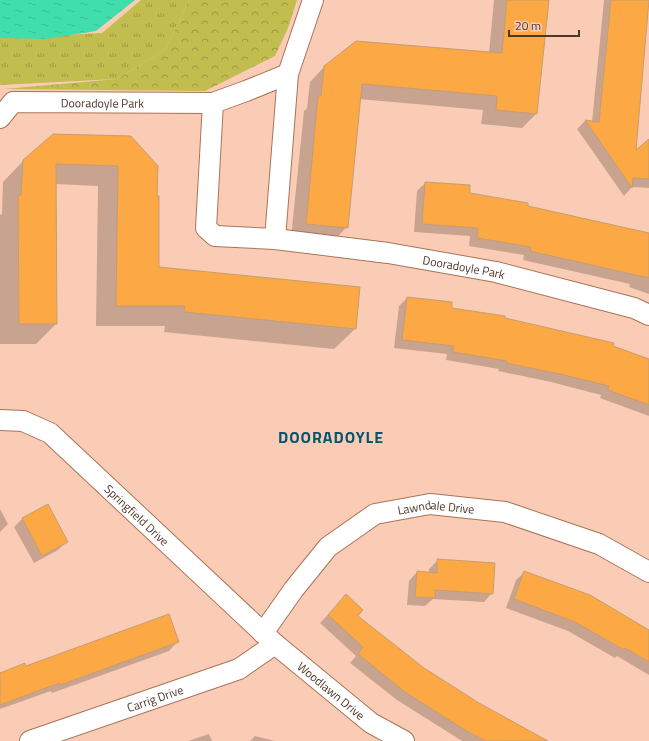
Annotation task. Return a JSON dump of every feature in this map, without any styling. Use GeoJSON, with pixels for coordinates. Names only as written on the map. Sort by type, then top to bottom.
{"type":"FeatureCollection","features":[{"type":"Feature","properties":{"kind":"street"},"geometry":{"type":"LineString","coordinates":[[275,239],[288,74],[313,0]]}},
{"type":"Feature","properties":{"kind":"street","name":"Dooradoyle Park"},"geometry":{"type":"LineString","coordinates":[[0,118],[13,102],[213,103],[288,74]]}},
{"type":"Feature","properties":{"kind":"street","name":"Dooradoyle Park"},"geometry":{"type":"LineString","coordinates":[[213,103],[206,228],[215,236],[275,239],[388,253],[496,272],[634,308],[649,315]]}},
{"type":"Feature","properties":{"kind":"street","name":"Springfield Drive"},"geometry":{"type":"LineString","coordinates":[[0,420],[23,421],[50,434],[269,638]]}},
{"type":"Feature","properties":{"kind":"street","name":"Lawndale Drive"},"geometry":{"type":"LineString","coordinates":[[269,638],[294,589],[328,547],[375,514],[430,504],[505,512],[599,544],[649,572]]}},
{"type":"Feature","properties":{"kind":"street","name":"Carrig Drive"},"geometry":{"type":"LineString","coordinates":[[30,741],[239,669],[269,638]]}},
{"type":"Feature","properties":{"kind":"street","name":"Woodlawn Drive"},"geometry":{"type":"LineString","coordinates":[[269,638],[371,723],[404,741]]}},
{"type":"Feature","properties":{"kind":"green space"},"geometry":{"type":"Polygon","coordinates":[[[141,0],[189,0],[165,50],[117,79],[0,85],[0,38],[102,33],[141,0]]]}},
{"type":"Feature","properties":{"kind":"green space"},"geometry":{"type":"Polygon","coordinates":[[[189,0],[297,0],[288,28],[275,56],[205,91],[4,89],[117,79],[165,50],[189,0]]]}},
{"type":"Feature","properties":{"kind":"water"},"geometry":{"type":"Polygon","coordinates":[[[0,0],[135,0],[96,31],[45,39],[0,38],[0,0]]]}},
{"type":"Feature","properties":{"kind":"building"},"geometry":{"type":"Polygon","coordinates":[[[507,0],[549,0],[537,114],[496,110],[497,96],[362,84],[348,228],[306,224],[318,96],[321,96],[324,66],[356,41],[502,53],[507,0]]]}},
{"type":"Feature","properties":{"kind":"building"},"geometry":{"type":"Polygon","coordinates":[[[611,0],[649,0],[636,150],[649,139],[649,179],[633,178],[632,188],[585,120],[599,122],[611,0]]]}},
{"type":"Feature","properties":{"kind":"building"},"geometry":{"type":"Polygon","coordinates":[[[53,134],[131,136],[158,166],[157,196],[159,196],[159,267],[360,287],[356,329],[184,312],[185,306],[116,306],[118,166],[56,164],[57,324],[19,324],[18,195],[21,195],[23,160],[53,134]]]}},
{"type":"Feature","properties":{"kind":"building"},"geometry":{"type":"Polygon","coordinates":[[[425,182],[470,185],[470,193],[528,203],[528,206],[649,233],[649,278],[530,251],[531,247],[477,238],[478,228],[422,224],[425,182]]]}},
{"type":"Feature","properties":{"kind":"building"},"geometry":{"type":"Polygon","coordinates":[[[407,297],[452,302],[452,308],[505,316],[505,318],[614,343],[613,346],[649,359],[649,405],[608,390],[609,386],[506,363],[507,361],[453,352],[454,346],[402,340],[407,297]]]}},
{"type":"Feature","properties":{"kind":"building"},"geometry":{"type":"Polygon","coordinates":[[[48,504],[68,542],[42,556],[22,518],[48,504]]]}},
{"type":"Feature","properties":{"kind":"building"},"geometry":{"type":"Polygon","coordinates":[[[437,559],[495,563],[493,594],[435,590],[435,598],[415,597],[417,571],[437,573],[437,559]]]}},
{"type":"Feature","properties":{"kind":"building"},"geometry":{"type":"Polygon","coordinates":[[[524,571],[590,595],[649,630],[649,662],[625,648],[624,650],[577,623],[514,599],[524,571]]]}},
{"type":"Feature","properties":{"kind":"building"},"geometry":{"type":"Polygon","coordinates":[[[346,594],[363,610],[358,616],[424,668],[479,703],[548,741],[485,741],[405,692],[358,654],[363,647],[328,615],[346,594]]]}},
{"type":"Feature","properties":{"kind":"building"},"geometry":{"type":"Polygon","coordinates":[[[169,614],[179,642],[0,705],[0,673],[25,663],[26,666],[169,614]]]}},
{"type":"Feature","properties":{"kind":"district","name":"DOORADOYLE"},"geometry":{"type":"Point","coordinates":[331,437]}}]}
